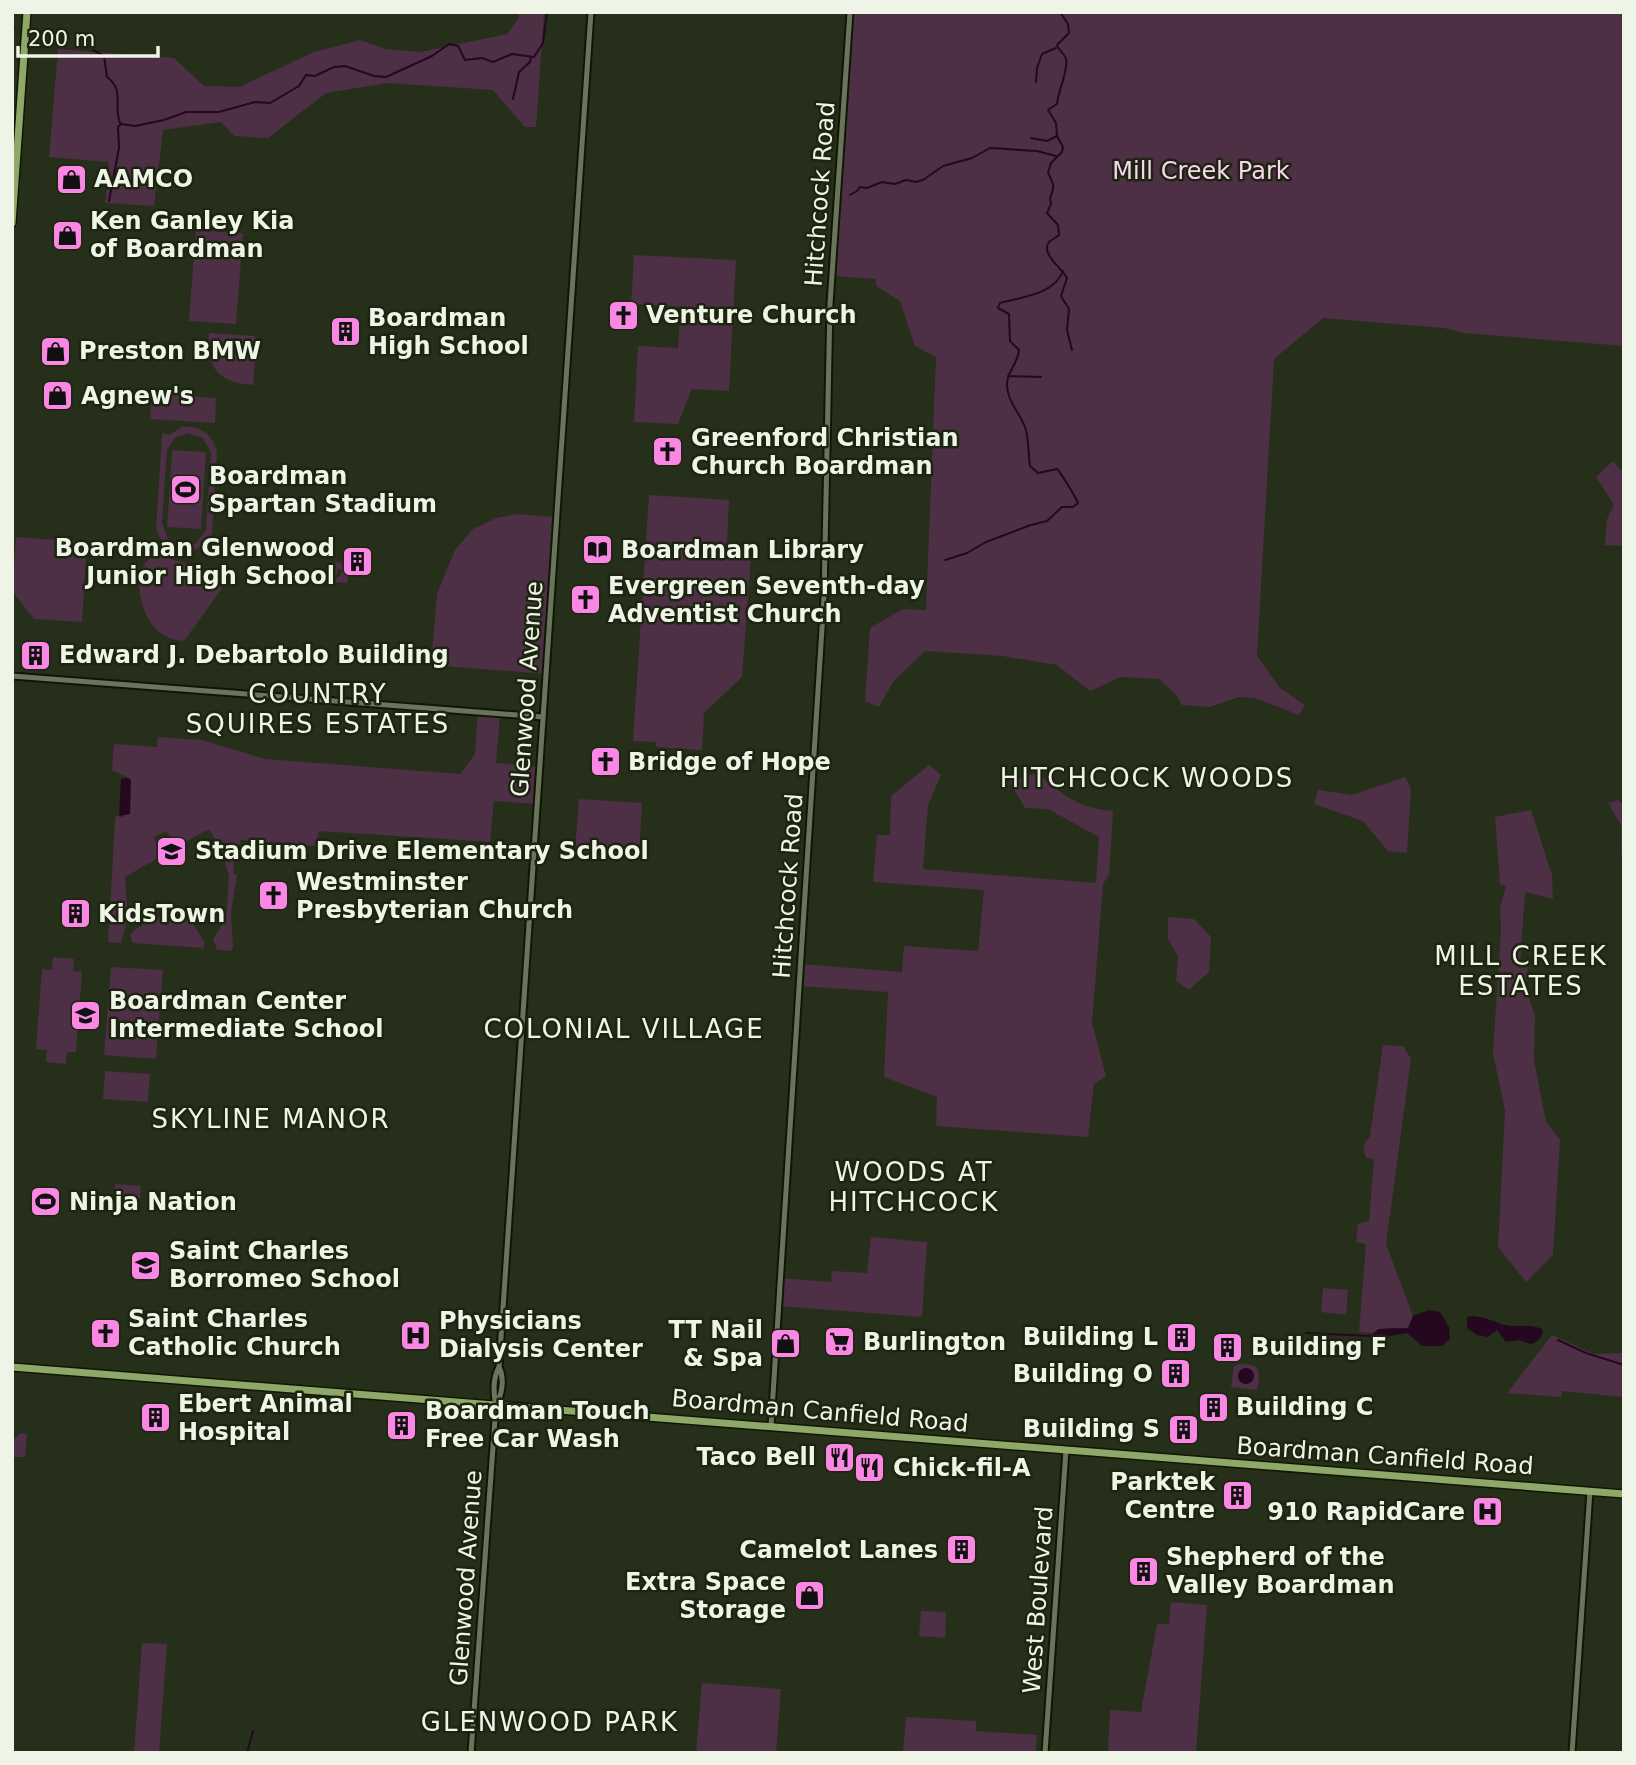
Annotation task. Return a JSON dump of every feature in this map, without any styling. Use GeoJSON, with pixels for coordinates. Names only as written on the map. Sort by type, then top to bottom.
{"type":"FeatureCollection","features":[{"type":"Feature","properties":{"kind":"main road"},"geometry":{"type":"LineString","coordinates":[[12,223],[27,12]]}},
{"type":"Feature","properties":{"kind":"main road","name":"Boardman Canfield Road"},"geometry":{"type":"LineString","coordinates":[[12,1367],[1624,1494]]}},
{"type":"Feature","properties":{"kind":"street","name":"Glenwood Avenue"},"geometry":{"type":"LineString","coordinates":[[471,1753],[496,1405],[494,1387],[495,1373],[499,1367],[591,12]]}},
{"type":"Feature","properties":{"kind":"street","name":"Hitchcock Road"},"geometry":{"type":"LineString","coordinates":[[771,1426],[824,597],[830,304],[850,12]]}},
{"type":"Feature","properties":{"kind":"street"},"geometry":{"type":"LineString","coordinates":[[12,676],[543,717]]}},
{"type":"Feature","properties":{"kind":"street","name":"West Boulevard"},"geometry":{"type":"LineString","coordinates":[[1045,1753],[1066,1450]]}},
{"type":"Feature","properties":{"kind":"street"},"geometry":{"type":"LineString","coordinates":[[1572,1753],[1590,1491]]}},
{"type":"Feature","properties":{"kind":"green space"},"geometry":{"type":"Polygon","coordinates":[[[519,12],[544,12],[536,127],[525,127],[493,90],[388,83],[326,93],[268,138],[234,136],[221,122],[163,130],[154,206],[105,203],[108,162],[49,157],[58,49],[174,58],[204,86],[239,87],[314,52],[360,40],[385,49],[421,52],[507,34],[519,18],[519,12]]]}},
{"type":"Feature","properties":{"kind":"green space","name":"Mill Creek Park"},"geometry":{"type":"Polygon","coordinates":[[[850,12],[1624,12],[1624,346],[1323,318],[1274,359],[1257,656],[1280,688],[1305,705],[1299,715],[1255,698],[1239,697],[1210,707],[1182,705],[1177,696],[1159,679],[1121,677],[1090,691],[1057,665],[1002,656],[925,651],[893,682],[879,707],[865,701],[870,628],[903,609],[926,610],[936,357],[915,346],[900,301],[876,286],[876,279],[832,276],[850,12]]]}},
{"type":"Feature","properties":{"kind":"green space"},"geometry":{"type":"Polygon","coordinates":[[[196,230],[243,233],[236,324],[189,321],[196,230]]]}},
{"type":"Feature","properties":{"kind":"green space"},"geometry":{"type":"Polygon","coordinates":[[[634,255],[736,260],[729,391],[692,389],[678,424],[634,422],[638,346],[678,348],[681,307],[631,304],[634,255]]]}},
{"type":"Feature","properties":{"kind":"green space"},"geometry":{"type":"Polygon","coordinates":[[[209,333],[254,336],[257,340],[253,385],[231,381],[216,371],[209,355],[209,333]]]}},
{"type":"Feature","properties":{"kind":"green space"},"geometry":{"type":"Polygon","coordinates":[[[152,394],[216,398],[215,423],[150,419],[152,394]]]}},
{"type":"Feature","properties":{"kind":"green space"},"geometry":{"type":"Polygon","coordinates":[[[182,427],[200,429],[209,436],[215,446],[217,452],[211,547],[205,547],[204,544],[189,551],[175,551],[163,542],[156,527],[162,435],[169,435],[182,427]],[[187,433],[175,438],[167,450],[162,523],[168,539],[183,547],[196,543],[206,530],[211,453],[203,438],[187,433]]]}},
{"type":"Feature","properties":{"kind":"green space"},"geometry":{"type":"Polygon","coordinates":[[[172,450],[206,452],[201,529],[167,527],[172,450]]]}},
{"type":"Feature","properties":{"kind":"green space"},"geometry":{"type":"Polygon","coordinates":[[[1613,461],[1624,473],[1624,546],[1605,545],[1607,519],[1614,505],[1596,477],[1613,461]]]}},
{"type":"Feature","properties":{"kind":"green space"},"geometry":{"type":"Polygon","coordinates":[[[649,495],[729,500],[727,541],[751,557],[742,677],[704,713],[702,750],[656,747],[656,742],[633,741],[649,495]]]}},
{"type":"Feature","properties":{"kind":"green space"},"geometry":{"type":"Polygon","coordinates":[[[517,514],[556,517],[546,674],[431,665],[437,594],[455,550],[473,529],[496,518],[517,514]]]}},
{"type":"Feature","properties":{"kind":"green space"},"geometry":{"type":"Polygon","coordinates":[[[16,537],[87,542],[82,622],[34,619],[12,591],[16,537]]]}},
{"type":"Feature","properties":{"kind":"green space"},"geometry":{"type":"Polygon","coordinates":[[[157,554],[219,575],[222,588],[184,641],[159,632],[146,614],[142,603],[142,569],[148,560],[157,554]]]}},
{"type":"Feature","properties":{"kind":"green space"},"geometry":{"type":"Polygon","coordinates":[[[332,562],[344,565],[349,563],[347,583],[330,582],[341,575],[342,569],[338,570],[332,562]]]}},
{"type":"Feature","properties":{"kind":"green space"},"geometry":{"type":"Polygon","coordinates":[[[331,564],[338,570],[337,574],[330,581],[331,564]]]}},
{"type":"Feature","properties":{"kind":"green space"},"geometry":{"type":"Polygon","coordinates":[[[478,712],[500,714],[496,763],[540,767],[537,804],[494,801],[490,842],[319,831],[316,846],[240,840],[240,844],[236,844],[233,873],[237,875],[231,912],[231,951],[217,950],[213,939],[226,919],[229,876],[225,863],[227,860],[209,829],[176,847],[166,831],[154,837],[163,855],[125,877],[128,918],[121,943],[108,942],[115,820],[116,816],[124,817],[131,779],[112,770],[114,744],[157,747],[158,737],[202,740],[265,759],[460,774],[475,754],[478,712]]]}},
{"type":"Feature","properties":{"kind":"green space"},"geometry":{"type":"Polygon","coordinates":[[[929,765],[941,775],[928,805],[923,869],[1096,883],[1099,837],[1048,809],[1025,808],[1009,781],[1037,773],[1080,803],[1113,811],[1109,875],[1103,884],[1092,1023],[1106,1076],[1094,1084],[1088,1137],[936,1126],[937,1097],[884,1077],[888,992],[799,986],[800,964],[902,972],[904,946],[978,951],[984,890],[873,882],[877,835],[890,835],[891,796],[929,765]]]}},
{"type":"Feature","properties":{"kind":"green space"},"geometry":{"type":"Polygon","coordinates":[[[1405,777],[1411,788],[1407,853],[1388,851],[1363,821],[1314,804],[1318,790],[1352,795],[1405,777]]]}},
{"type":"Feature","properties":{"kind":"green space"},"geometry":{"type":"Polygon","coordinates":[[[579,799],[642,803],[639,856],[575,851],[579,799]]]}},
{"type":"Feature","properties":{"kind":"green space"},"geometry":{"type":"Polygon","coordinates":[[[1618,800],[1624,806],[1624,859],[1621,855],[1621,825],[1608,803],[1618,800]]]}},
{"type":"Feature","properties":{"kind":"green space"},"geometry":{"type":"Polygon","coordinates":[[[1531,810],[1552,875],[1553,899],[1525,892],[1520,964],[1528,965],[1526,989],[1535,1015],[1534,1060],[1546,1122],[1560,1140],[1553,1255],[1526,1282],[1498,1247],[1505,1111],[1493,1053],[1501,932],[1500,908],[1506,886],[1500,884],[1495,817],[1531,810]]]}},
{"type":"Feature","properties":{"kind":"green space"},"geometry":{"type":"Polygon","coordinates":[[[174,916],[192,922],[205,943],[203,948],[132,943],[130,934],[140,927],[156,919],[174,916]]]}},
{"type":"Feature","properties":{"kind":"green space"},"geometry":{"type":"Polygon","coordinates":[[[1168,917],[1194,919],[1211,937],[1209,972],[1189,990],[1176,981],[1178,956],[1168,939],[1168,917]]]}},
{"type":"Feature","properties":{"kind":"green space"},"geometry":{"type":"Polygon","coordinates":[[[53,957],[74,959],[73,971],[82,972],[76,1052],[67,1052],[66,1064],[46,1062],[47,1050],[36,1049],[42,969],[52,970],[53,957]]]}},
{"type":"Feature","properties":{"kind":"green space"},"geometry":{"type":"Polygon","coordinates":[[[111,967],[163,970],[156,1059],[104,1055],[111,967]]]}},
{"type":"Feature","properties":{"kind":"green space"},"geometry":{"type":"Polygon","coordinates":[[[1383,1045],[1403,1046],[1411,1059],[1386,1244],[1413,1316],[1408,1328],[1386,1328],[1372,1333],[1359,1332],[1366,1244],[1356,1242],[1358,1224],[1369,1221],[1374,1159],[1366,1158],[1363,1146],[1370,1136],[1383,1045]]]}},
{"type":"Feature","properties":{"kind":"green space"},"geometry":{"type":"Polygon","coordinates":[[[105,1071],[150,1074],[148,1102],[103,1099],[105,1071]]]}},
{"type":"Feature","properties":{"kind":"green space"},"geometry":{"type":"Polygon","coordinates":[[[115,1184],[141,1186],[140,1199],[114,1197],[115,1184]]]}},
{"type":"Feature","properties":{"kind":"green space"},"geometry":{"type":"Polygon","coordinates":[[[871,1237],[927,1242],[922,1317],[779,1306],[780,1278],[831,1282],[832,1271],[867,1273],[871,1237]]]}},
{"type":"Feature","properties":{"kind":"green space"},"geometry":{"type":"Polygon","coordinates":[[[1323,1288],[1348,1290],[1346,1315],[1321,1312],[1323,1288]]]}},
{"type":"Feature","properties":{"kind":"green space"},"geometry":{"type":"Polygon","coordinates":[[[1552,1335],[1594,1354],[1624,1353],[1624,1397],[1562,1391],[1561,1397],[1507,1393],[1552,1335]]]}},
{"type":"Feature","properties":{"kind":"green space"},"geometry":{"type":"Polygon","coordinates":[[[1238,1364],[1251,1365],[1258,1369],[1257,1390],[1231,1387],[1234,1367],[1238,1364]]]}},
{"type":"Feature","properties":{"kind":"green space"},"geometry":{"type":"Polygon","coordinates":[[[27,1433],[25,1457],[12,1457],[12,1442],[19,1434],[27,1433]]]}},
{"type":"Feature","properties":{"kind":"green space"},"geometry":{"type":"Polygon","coordinates":[[[1171,1602],[1207,1605],[1196,1753],[1108,1753],[1110,1710],[1141,1712],[1157,1624],[1169,1624],[1171,1602]]]}},
{"type":"Feature","properties":{"kind":"green space"},"geometry":{"type":"Polygon","coordinates":[[[921,1611],[946,1612],[945,1638],[919,1636],[921,1611]]]}},
{"type":"Feature","properties":{"kind":"green space"},"geometry":{"type":"Polygon","coordinates":[[[142,1643],[167,1644],[159,1753],[134,1753],[142,1643]]]}},
{"type":"Feature","properties":{"kind":"green space"},"geometry":{"type":"Polygon","coordinates":[[[702,1683],[781,1689],[776,1753],[696,1753],[702,1683]]]}},
{"type":"Feature","properties":{"kind":"green space"},"geometry":{"type":"Polygon","coordinates":[[[906,1717],[976,1721],[976,1731],[1037,1735],[1036,1753],[903,1753],[906,1717]]]}},
{"type":"Feature","properties":{"kind":"shaded area"},"geometry":{"type":"Polygon","coordinates":[[[121,779],[131,780],[130,814],[119,816],[121,779]]]}},
{"type":"Feature","properties":{"kind":"shaded area"},"geometry":{"type":"Polygon","coordinates":[[[1429,1310],[1440,1312],[1449,1327],[1450,1339],[1442,1346],[1422,1346],[1407,1333],[1374,1339],[1371,1336],[1378,1329],[1408,1328],[1413,1316],[1429,1310]]]}},
{"type":"Feature","properties":{"kind":"shaded area"},"geometry":{"type":"Polygon","coordinates":[[[1473,1316],[1506,1325],[1537,1327],[1542,1329],[1542,1335],[1530,1344],[1519,1340],[1506,1342],[1497,1330],[1488,1337],[1477,1335],[1467,1328],[1467,1317],[1473,1316]]]}},
{"type":"Feature","properties":{"kind":"shaded area"},"geometry":{"type":"Polygon","coordinates":[[[1246,1368],[1252,1370],[1252,1382],[1246,1384],[1240,1382],[1238,1376],[1240,1370],[1246,1368]]]}},
{"type":"Feature","properties":{"kind":"waterway"},"geometry":{"type":"LineString","coordinates":[[121,124],[135,126],[186,112],[219,112],[255,102],[270,103],[299,86],[306,75],[315,76],[334,67],[345,66],[374,76],[386,77],[432,56],[449,44],[458,46],[465,60],[482,58],[493,62],[512,54],[534,57],[543,43],[547,12]]}},
{"type":"Feature","properties":{"kind":"waterway"},"geometry":{"type":"LineString","coordinates":[[1060,12],[1068,24],[1069,33],[1057,45],[1067,63],[1057,104],[1048,110],[1056,123],[1057,136],[1063,147],[1062,152],[1051,163],[1048,173],[1053,188],[1047,213],[1058,225],[1059,235],[1049,242],[1047,251],[1067,278],[1061,296],[1069,309],[1067,330],[1072,350]]}},
{"type":"Feature","properties":{"kind":"waterway"},"geometry":{"type":"LineString","coordinates":[[1036,82],[1042,54],[1056,48]]}},
{"type":"Feature","properties":{"kind":"waterway"},"geometry":{"type":"LineString","coordinates":[[93,50],[104,56],[107,77],[116,87],[120,123]]}},
{"type":"Feature","properties":{"kind":"waterway"},"geometry":{"type":"LineString","coordinates":[[513,99],[519,72],[530,62],[531,57]]}},
{"type":"Feature","properties":{"kind":"waterway"},"geometry":{"type":"LineString","coordinates":[[109,201],[119,148],[120,125]]}},
{"type":"Feature","properties":{"kind":"waterway"},"geometry":{"type":"LineString","coordinates":[[1031,138],[1047,141],[1057,136]]}},
{"type":"Feature","properties":{"kind":"waterway"},"geometry":{"type":"LineString","coordinates":[[850,195],[860,187],[867,188],[882,182],[895,184],[906,180],[923,180],[943,166],[972,158],[990,148],[1037,151],[1056,156]]}},
{"type":"Feature","properties":{"kind":"waterway"},"geometry":{"type":"LineString","coordinates":[[945,560],[967,553],[986,542],[1047,521],[1062,507],[1073,507],[1078,503],[1057,469],[1038,473],[1030,466],[1026,431],[1009,397],[1007,386],[1008,376],[1019,350],[1010,341],[1009,314],[998,308],[1000,303],[1045,290],[1059,279],[1063,271]]}},
{"type":"Feature","properties":{"kind":"waterway"},"geometry":{"type":"LineString","coordinates":[[1008,376],[1041,377]]}},
{"type":"Feature","properties":{"kind":"waterway"},"geometry":{"type":"LineString","coordinates":[[1306,1333],[1371,1336]]}},
{"type":"Feature","properties":{"kind":"waterway"},"geometry":{"type":"LineString","coordinates":[[1558,1340],[1586,1353],[1624,1365]]}},
{"type":"Feature","properties":{"kind":"waterway"},"geometry":{"type":"LineString","coordinates":[[247,1753],[253,1731]]}},
{"type":"Feature","properties":{"kind":"place","name":"AAMCO"},"geometry":{"type":"Point","coordinates":[71,179]}},
{"type":"Feature","properties":{"kind":"place","name":"Ken Ganley Kia of Boardman"},"geometry":{"type":"Point","coordinates":[67,235]}},
{"type":"Feature","properties":{"kind":"place","name":"Venture Church"},"geometry":{"type":"Point","coordinates":[623,315]}},
{"type":"Feature","properties":{"kind":"place","name":"Boardman High School"},"geometry":{"type":"Point","coordinates":[345,332]}},
{"type":"Feature","properties":{"kind":"place","name":"Preston BMW"},"geometry":{"type":"Point","coordinates":[56,351]}},
{"type":"Feature","properties":{"kind":"place","name":"Agnew's"},"geometry":{"type":"Point","coordinates":[58,396]}},
{"type":"Feature","properties":{"kind":"place","name":"Greenford Christian Church Boardman"},"geometry":{"type":"Point","coordinates":[668,452]}},
{"type":"Feature","properties":{"kind":"place","name":"Boardman Spartan Stadium"},"geometry":{"type":"Point","coordinates":[186,490]}},
{"type":"Feature","properties":{"kind":"place","name":"Boardman Library"},"geometry":{"type":"Point","coordinates":[598,550]}},
{"type":"Feature","properties":{"kind":"place","name":"Boardman Glenwood Junior High School"},"geometry":{"type":"Point","coordinates":[358,562]}},
{"type":"Feature","properties":{"kind":"place","name":"Evergreen Seventh-day Adventist Church"},"geometry":{"type":"Point","coordinates":[585,600]}},
{"type":"Feature","properties":{"kind":"place","name":"Edward J. Debartolo Building"},"geometry":{"type":"Point","coordinates":[36,655]}},
{"type":"Feature","properties":{"kind":"place","name":"Bridge of Hope"},"geometry":{"type":"Point","coordinates":[605,762]}},
{"type":"Feature","properties":{"kind":"place","name":"Stadium Drive Elementary School"},"geometry":{"type":"Point","coordinates":[172,851]}},
{"type":"Feature","properties":{"kind":"place","name":"Westminster Presbyterian Church"},"geometry":{"type":"Point","coordinates":[273,896]}},
{"type":"Feature","properties":{"kind":"place","name":"KidsTown"},"geometry":{"type":"Point","coordinates":[75,914]}},
{"type":"Feature","properties":{"kind":"place","name":"Boardman Center Intermediate School"},"geometry":{"type":"Point","coordinates":[86,1015]}},
{"type":"Feature","properties":{"kind":"place","name":"Ninja Nation"},"geometry":{"type":"Point","coordinates":[46,1202]}},
{"type":"Feature","properties":{"kind":"place","name":"Saint Charles Borromeo School"},"geometry":{"type":"Point","coordinates":[146,1265]}},
{"type":"Feature","properties":{"kind":"place","name":"Saint Charles Catholic Church"},"geometry":{"type":"Point","coordinates":[105,1333]}},
{"type":"Feature","properties":{"kind":"place","name":"Physicians Dialysis Center"},"geometry":{"type":"Point","coordinates":[416,1335]}},
{"type":"Feature","properties":{"kind":"place","name":"Building L"},"geometry":{"type":"Point","coordinates":[1181,1337]}},
{"type":"Feature","properties":{"kind":"place","name":"Burlington"},"geometry":{"type":"Point","coordinates":[840,1342]}},
{"type":"Feature","properties":{"kind":"place","name":"TT Nail & Spa"},"geometry":{"type":"Point","coordinates":[786,1344]}},
{"type":"Feature","properties":{"kind":"place","name":"Building F"},"geometry":{"type":"Point","coordinates":[1228,1347]}},
{"type":"Feature","properties":{"kind":"place","name":"Building O"},"geometry":{"type":"Point","coordinates":[1176,1374]}},
{"type":"Feature","properties":{"kind":"place","name":"Building C"},"geometry":{"type":"Point","coordinates":[1213,1407]}},
{"type":"Feature","properties":{"kind":"place","name":"Ebert Animal Hospital"},"geometry":{"type":"Point","coordinates":[155,1418]}},
{"type":"Feature","properties":{"kind":"place","name":"Boardman Touch Free Car Wash"},"geometry":{"type":"Point","coordinates":[402,1425]}},
{"type":"Feature","properties":{"kind":"place","name":"Building S"},"geometry":{"type":"Point","coordinates":[1183,1429]}},
{"type":"Feature","properties":{"kind":"place","name":"Taco Bell"},"geometry":{"type":"Point","coordinates":[839,1457]}},
{"type":"Feature","properties":{"kind":"place","name":"Chick-fil-A"},"geometry":{"type":"Point","coordinates":[870,1468]}},
{"type":"Feature","properties":{"kind":"place","name":"Parktek Centre"},"geometry":{"type":"Point","coordinates":[1238,1496]}},
{"type":"Feature","properties":{"kind":"place","name":"910 RapidCare"},"geometry":{"type":"Point","coordinates":[1488,1512]}},
{"type":"Feature","properties":{"kind":"place","name":"Camelot Lanes"},"geometry":{"type":"Point","coordinates":[961,1550]}},
{"type":"Feature","properties":{"kind":"place","name":"Shepherd of the Valley Boardman"},"geometry":{"type":"Point","coordinates":[1143,1571]}},
{"type":"Feature","properties":{"kind":"place","name":"Extra Space Storage"},"geometry":{"type":"Point","coordinates":[809,1596]}},
{"type":"Feature","properties":{"kind":"district","name":"COUNTRY SQUIRES ESTATES"},"geometry":{"type":"Point","coordinates":[318,709]}},
{"type":"Feature","properties":{"kind":"district","name":"HITCHCOCK WOODS"},"geometry":{"type":"Point","coordinates":[1147,778]}},
{"type":"Feature","properties":{"kind":"district","name":"MILL CREEK ESTATES"},"geometry":{"type":"Point","coordinates":[1521,971]}},
{"type":"Feature","properties":{"kind":"district","name":"COLONIAL VILLAGE"},"geometry":{"type":"Point","coordinates":[624,1029]}},
{"type":"Feature","properties":{"kind":"district","name":"SKYLINE MANOR"},"geometry":{"type":"Point","coordinates":[271,1119]}},
{"type":"Feature","properties":{"kind":"district","name":"WOODS AT HITCHCOCK"},"geometry":{"type":"Point","coordinates":[914,1187]}},
{"type":"Feature","properties":{"kind":"district","name":"GLENWOOD PARK"},"geometry":{"type":"Point","coordinates":[550,1722]}}]}
